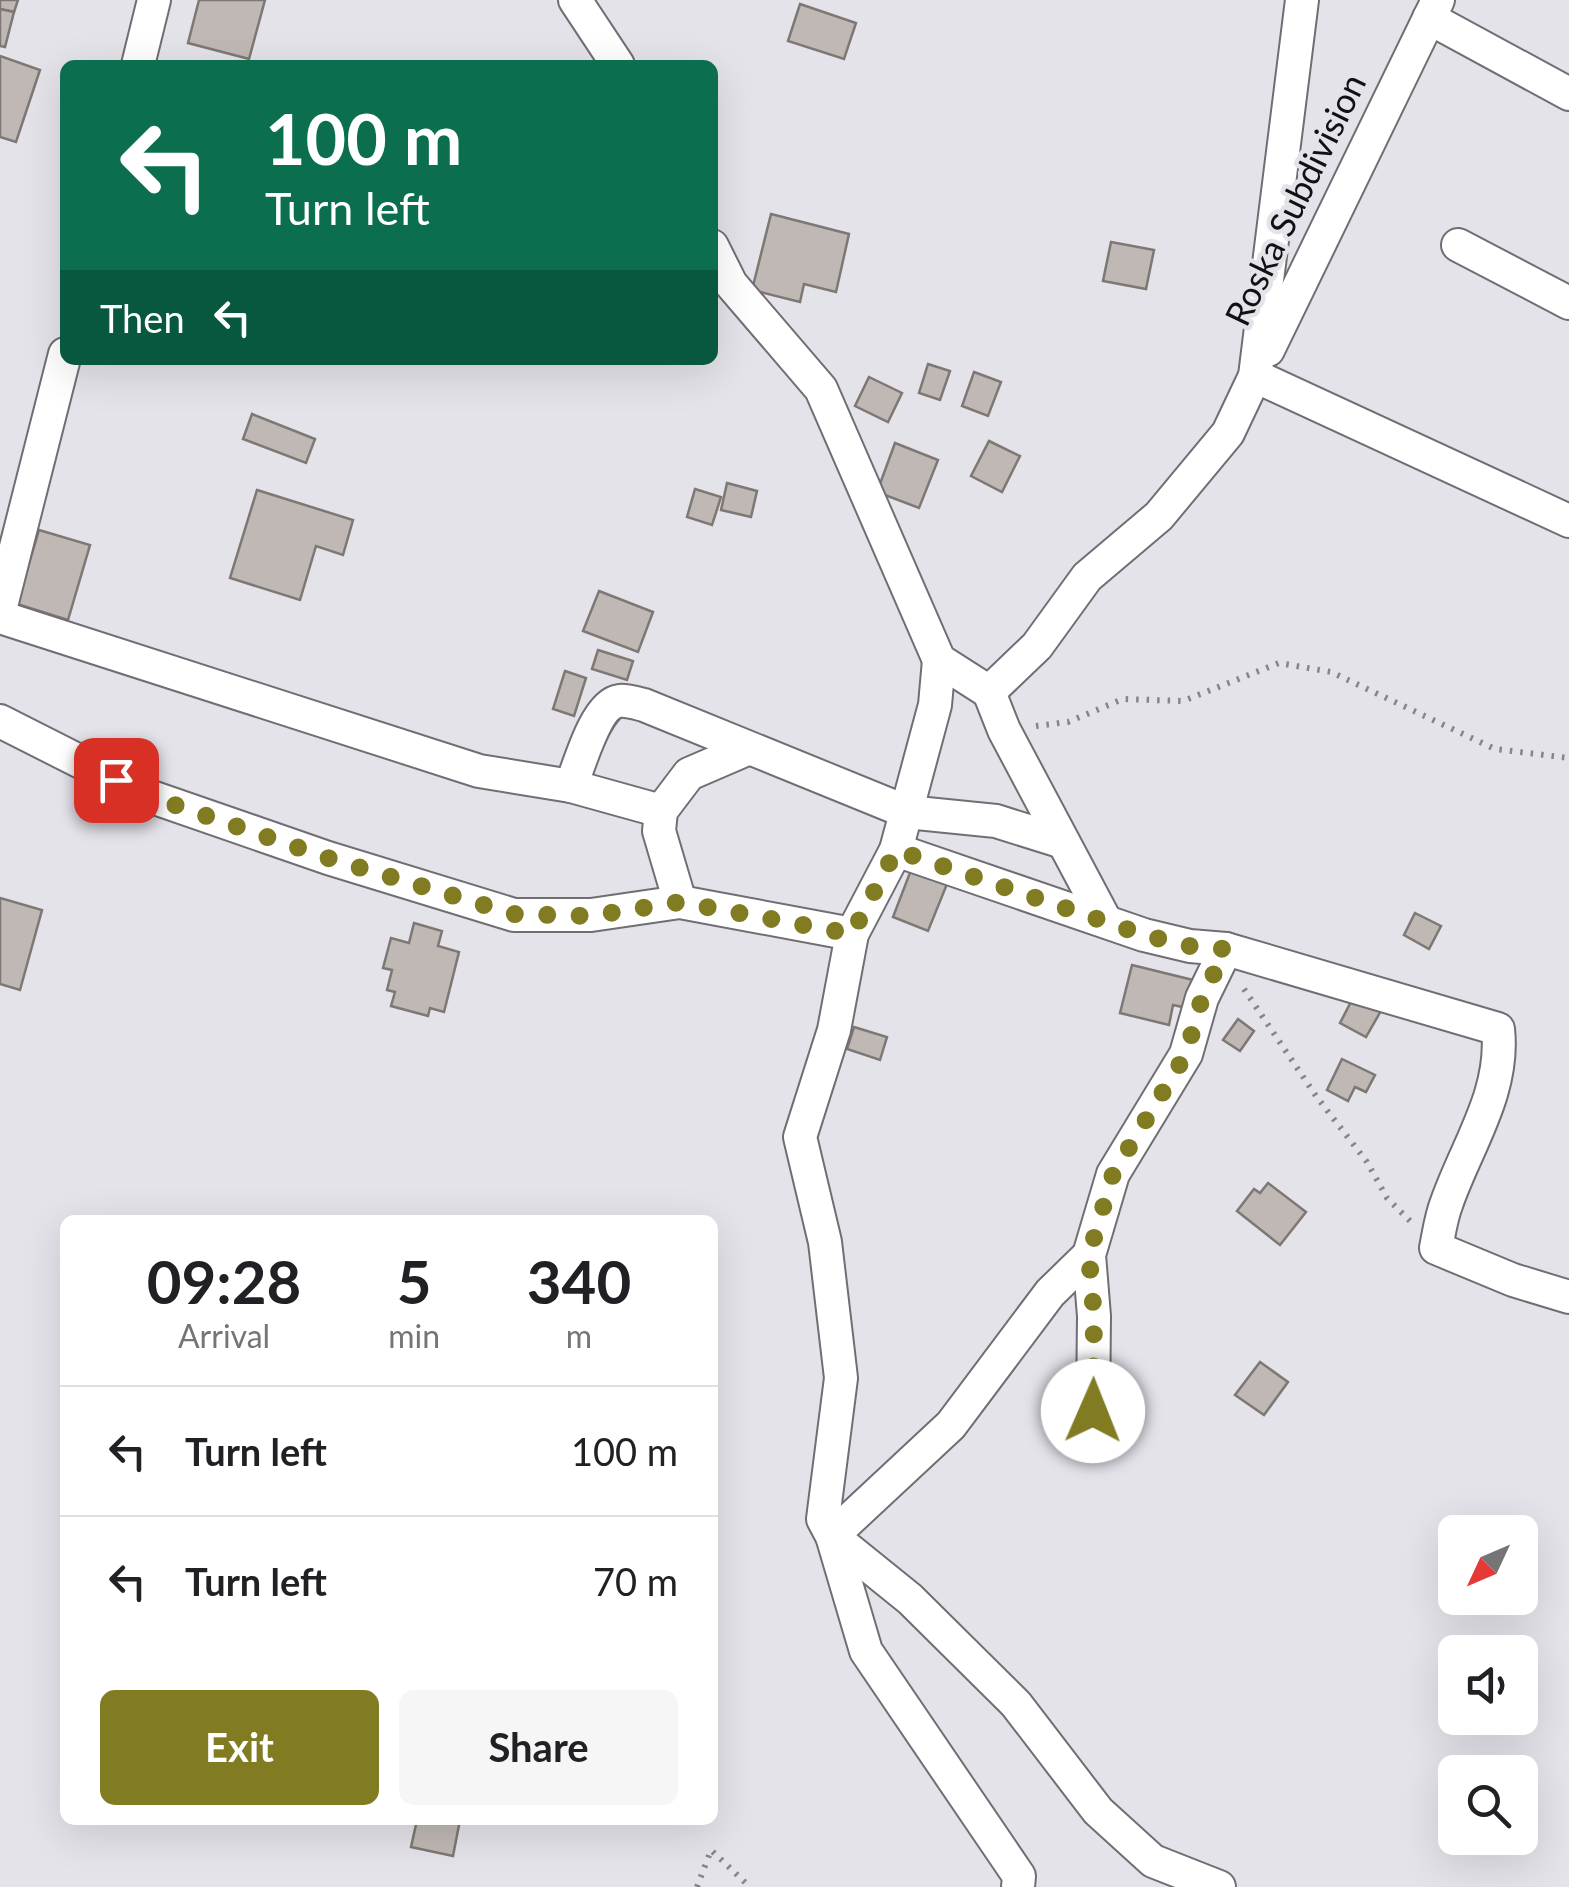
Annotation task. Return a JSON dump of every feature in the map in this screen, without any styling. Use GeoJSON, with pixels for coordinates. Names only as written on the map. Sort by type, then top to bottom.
{"type":"FeatureCollection","features":[{"type":"Feature","properties":{"kind":"street"},"geometry":{"type":"LineString","coordinates":[[139,60],[154,0]]}},
{"type":"Feature","properties":{"kind":"street"},"geometry":{"type":"LineString","coordinates":[[575,0],[615,60]]}},
{"type":"Feature","properties":{"kind":"street"},"geometry":{"type":"LineString","coordinates":[[989,692],[1037,646],[1086,577],[1159,516],[1228,433],[1255,376],[1302,0]]}},
{"type":"Feature","properties":{"kind":"street","name":"Roska Subdivision"},"geometry":{"type":"LineString","coordinates":[[1569,94],[1434,9],[1255,376],[1569,520]]}},
{"type":"Feature","properties":{"kind":"street"},"geometry":{"type":"LineString","coordinates":[[1458,244],[1569,303]]}},
{"type":"Feature","properties":{"kind":"street"},"geometry":{"type":"LineString","coordinates":[[718,257],[732,284],[821,388],[939,660],[935,705],[896,850],[852,934],[834,1030],[800,1137],[825,1242],[840,1378],[823,1519],[832,1536],[866,1652],[1019,1876],[1018,1887]]}},
{"type":"Feature","properties":{"kind":"street"},"geometry":{"type":"LineString","coordinates":[[0,610],[5,567],[62,365]]}},
{"type":"Feature","properties":{"kind":"street"},"geometry":{"type":"LineString","coordinates":[[0,618],[479,770],[571,786],[660,812]]}},
{"type":"Feature","properties":{"kind":"street"},"geometry":{"type":"LineString","coordinates":[[939,660],[989,692],[1004,730],[1104,920]]}},
{"type":"Feature","properties":{"kind":"street"},"geometry":{"type":"LineString","coordinates":[[571,786],[606,705],[620,700],[644,704],[906,812],[996,821],[1063,842]]}},
{"type":"Feature","properties":{"kind":"street"},"geometry":{"type":"LineString","coordinates":[[0,721],[146,795],[328,858],[514,914],[591,916],[680,902],[852,934]]}},
{"type":"Feature","properties":{"kind":"street"},"geometry":{"type":"LineString","coordinates":[[680,902],[659,831],[660,812],[689,774],[747,749]]}},
{"type":"Feature","properties":{"kind":"street"},"geometry":{"type":"LineString","coordinates":[[896,850],[1144,935],[1190,946],[1226,949],[1498,1030],[1500,1052],[1491,1098],[1446,1205],[1436,1248],[1514,1280],[1569,1297]]}},
{"type":"Feature","properties":{"kind":"street"},"geometry":{"type":"LineString","coordinates":[[1093,1411],[1094,1316],[1089,1255],[1113,1174],[1186,1054],[1202,998],[1226,949]]}},
{"type":"Feature","properties":{"kind":"street"},"geometry":{"type":"LineString","coordinates":[[832,1536],[951,1426],[1050,1293],[1089,1255]]}},
{"type":"Feature","properties":{"kind":"street"},"geometry":{"type":"LineString","coordinates":[[832,1536],[910,1599],[1016,1704],[1098,1811],[1153,1862],[1220,1887]]}},
{"type":"Feature","properties":{"kind":"path"},"geometry":{"type":"LineString","coordinates":[[1004,730],[1068,722],[1124,699],[1183,700],[1279,663],[1331,672],[1495,749],[1569,758]]}},
{"type":"Feature","properties":{"kind":"path"},"geometry":{"type":"LineString","coordinates":[[1226,949],[1249,1000],[1368,1162],[1387,1198],[1436,1248]]}},
{"type":"Feature","properties":{"kind":"path"},"geometry":{"type":"LineString","coordinates":[[696,1887],[710,1850],[750,1887]]}},
{"type":"Feature","properties":{"kind":"building"},"geometry":{"type":"Polygon","coordinates":[[[0,0],[18,0],[14,12],[0,9],[0,0]]]}},
{"type":"Feature","properties":{"kind":"building"},"geometry":{"type":"Polygon","coordinates":[[[199,0],[265,0],[249,59],[188,43],[199,0]]]}},
{"type":"Feature","properties":{"kind":"building"},"geometry":{"type":"Polygon","coordinates":[[[800,4],[856,23],[844,59],[788,41],[800,4]]]}},
{"type":"Feature","properties":{"kind":"building"},"geometry":{"type":"Polygon","coordinates":[[[0,9],[14,12],[5,47],[0,46],[0,9]]]}},
{"type":"Feature","properties":{"kind":"building"},"geometry":{"type":"Polygon","coordinates":[[[0,56],[40,70],[16,142],[0,137],[0,56]]]}},
{"type":"Feature","properties":{"kind":"building"},"geometry":{"type":"Polygon","coordinates":[[[771,214],[849,234],[836,292],[804,284],[800,302],[752,290],[771,214]]]}},
{"type":"Feature","properties":{"kind":"building"},"geometry":{"type":"Polygon","coordinates":[[[1111,242],[1154,250],[1146,289],[1103,281],[1111,242]]]}},
{"type":"Feature","properties":{"kind":"building"},"geometry":{"type":"Polygon","coordinates":[[[928,364],[950,371],[940,400],[919,393],[928,364]]]}},
{"type":"Feature","properties":{"kind":"building"},"geometry":{"type":"Polygon","coordinates":[[[974,372],[1001,382],[988,416],[962,406],[974,372]]]}},
{"type":"Feature","properties":{"kind":"building"},"geometry":{"type":"Polygon","coordinates":[[[869,377],[902,393],[888,422],[855,406],[869,377]]]}},
{"type":"Feature","properties":{"kind":"building"},"geometry":{"type":"Polygon","coordinates":[[[252,414],[315,439],[306,463],[243,439],[252,414]]]}},
{"type":"Feature","properties":{"kind":"building"},"geometry":{"type":"Polygon","coordinates":[[[989,441],[1020,456],[1002,492],[971,476],[989,441]]]}},
{"type":"Feature","properties":{"kind":"building"},"geometry":{"type":"Polygon","coordinates":[[[895,443],[938,460],[919,508],[877,492],[895,443]]]}},
{"type":"Feature","properties":{"kind":"building"},"geometry":{"type":"Polygon","coordinates":[[[727,483],[757,491],[751,517],[721,510],[727,483]]]}},
{"type":"Feature","properties":{"kind":"building"},"geometry":{"type":"Polygon","coordinates":[[[695,489],[721,497],[712,525],[687,517],[695,489]]]}},
{"type":"Feature","properties":{"kind":"building"},"geometry":{"type":"Polygon","coordinates":[[[257,490],[353,520],[343,555],[316,546],[300,600],[230,578],[257,490]]]}},
{"type":"Feature","properties":{"kind":"building"},"geometry":{"type":"Polygon","coordinates":[[[39,530],[90,545],[68,620],[17,604],[39,530]]]}},
{"type":"Feature","properties":{"kind":"building"},"geometry":{"type":"Polygon","coordinates":[[[599,591],[653,612],[638,652],[583,631],[599,591]]]}},
{"type":"Feature","properties":{"kind":"building"},"geometry":{"type":"Polygon","coordinates":[[[598,650],[633,661],[627,680],[592,669],[598,650]]]}},
{"type":"Feature","properties":{"kind":"building"},"geometry":{"type":"Polygon","coordinates":[[[565,671],[586,678],[574,716],[553,709],[565,671]]]}},
{"type":"Feature","properties":{"kind":"building"},"geometry":{"type":"Polygon","coordinates":[[[911,870],[947,884],[928,931],[893,917],[911,870]]]}},
{"type":"Feature","properties":{"kind":"building"},"geometry":{"type":"Polygon","coordinates":[[[0,898],[42,910],[20,990],[0,984],[0,898]]]}},
{"type":"Feature","properties":{"kind":"building"},"geometry":{"type":"Polygon","coordinates":[[[1415,913],[1441,926],[1429,949],[1404,935],[1415,913]]]}},
{"type":"Feature","properties":{"kind":"building"},"geometry":{"type":"Polygon","coordinates":[[[414,923],[442,931],[438,946],[459,952],[444,1012],[430,1008],[428,1016],[391,1006],[395,992],[387,990],[392,970],[383,968],[391,938],[409,943],[414,923]]]}},
{"type":"Feature","properties":{"kind":"building"},"geometry":{"type":"Polygon","coordinates":[[[1132,965],[1193,980],[1187,1008],[1173,1005],[1169,1025],[1120,1013],[1132,965]]]}},
{"type":"Feature","properties":{"kind":"building"},"geometry":{"type":"Polygon","coordinates":[[[1355,994],[1382,1009],[1366,1037],[1340,1023],[1355,994]]]}},
{"type":"Feature","properties":{"kind":"building"},"geometry":{"type":"Polygon","coordinates":[[[1238,1019],[1254,1031],[1240,1051],[1223,1040],[1238,1019]]]}},
{"type":"Feature","properties":{"kind":"building"},"geometry":{"type":"Polygon","coordinates":[[[854,1027],[887,1037],[880,1060],[847,1049],[854,1027]]]}},
{"type":"Feature","properties":{"kind":"building"},"geometry":{"type":"Polygon","coordinates":[[[1342,1059],[1375,1075],[1366,1092],[1355,1087],[1348,1101],[1327,1090],[1342,1059]]]}},
{"type":"Feature","properties":{"kind":"building"},"geometry":{"type":"Polygon","coordinates":[[[1268,1183],[1306,1212],[1280,1245],[1237,1211],[1254,1189],[1260,1193],[1268,1183]]]}},
{"type":"Feature","properties":{"kind":"building"},"geometry":{"type":"Polygon","coordinates":[[[1260,1362],[1288,1382],[1264,1415],[1235,1395],[1260,1362]]]}},
{"type":"Feature","properties":{"kind":"building"},"geometry":{"type":"Polygon","coordinates":[[[416,1825],[459,1825],[453,1856],[411,1847],[416,1825]]]}},
{"type":"Feature","properties":{"kind":"route"},"geometry":{"type":"LineString","coordinates":[[116,780],[146,795],[328,858],[514,914],[591,916],[680,902],[852,934],[896,850],[1144,935],[1190,946],[1226,949],[1202,998],[1186,1054],[1113,1174],[1089,1255],[1094,1316],[1093,1411]]}}]}
